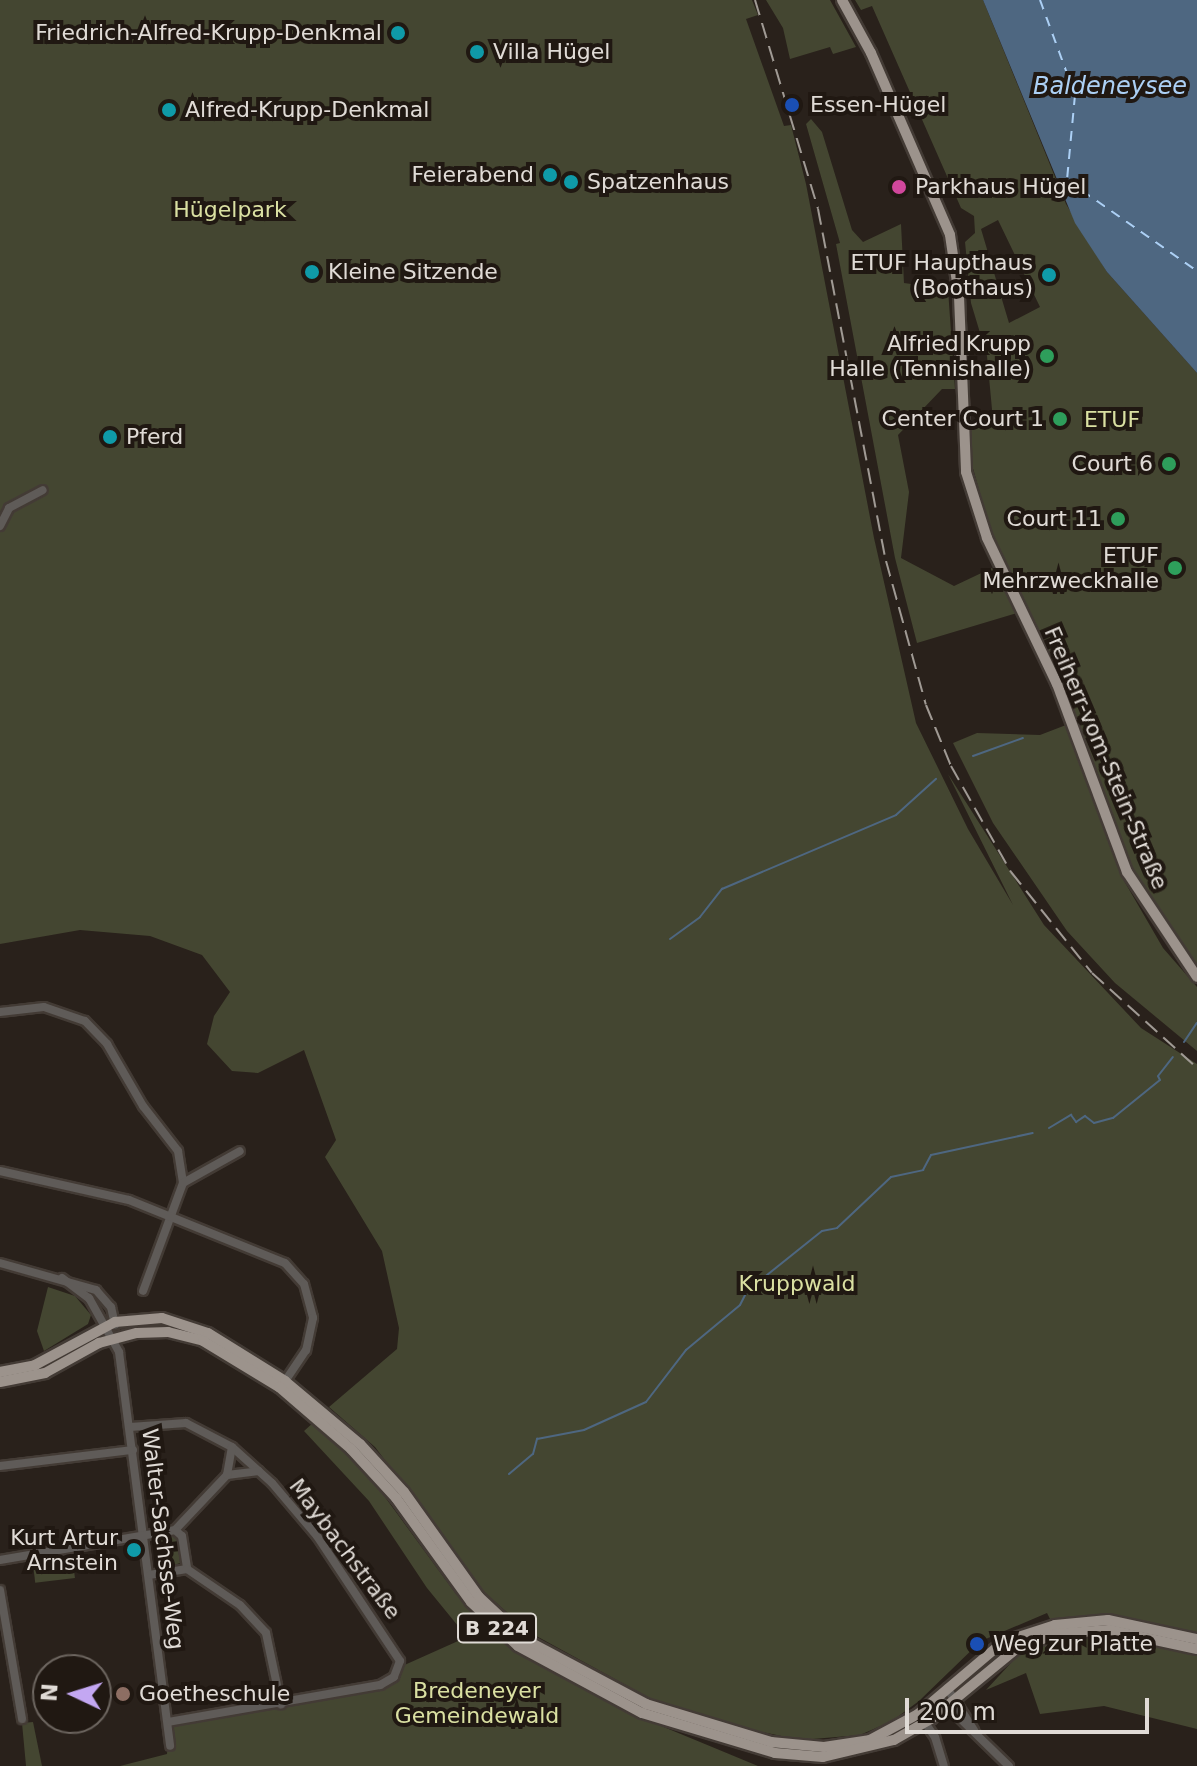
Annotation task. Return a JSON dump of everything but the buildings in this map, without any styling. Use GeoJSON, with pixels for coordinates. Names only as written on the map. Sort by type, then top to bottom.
{"type":"FeatureCollection","features":[{"type":"Feature","properties":{"kind":"main road","name":"Freiherr-vom-Stein-Straße"},"geometry":{"type":"LineString","coordinates":[[842,0],[871,53],[950,235],[959,296],[966,472],[987,538],[1057,684],[1127,872],[1197,977]]}},
{"type":"Feature","properties":{"kind":"main road","name":"B 224"},"geometry":{"type":"LineString","coordinates":[[0,1372],[46,1360],[111,1323],[150,1317],[195,1326],[285,1381],[383,1468],[457,1571],[503,1621],[551,1656],[601,1683],[680,1717],[801,1747],[870,1740],[921,1718],[945,1706],[1016,1649],[1056,1634],[1109,1630],[1197,1649]]}},
{"type":"Feature","properties":{"kind":"main road","name":"B 224"},"geometry":{"type":"LineString","coordinates":[[0,1382],[45,1373],[115,1337],[150,1332],[187,1336],[279,1387],[377,1475],[448,1575],[518,1646],[606,1697],[689,1729],[800,1756],[872,1749],[921,1718],[947,1688],[1003,1642],[1055,1625],[1108,1620],[1197,1639]]}},
{"type":"Feature","properties":{"kind":"street"},"geometry":{"type":"LineString","coordinates":[[0,526],[9,508],[43,490]]}},
{"type":"Feature","properties":{"kind":"street"},"geometry":{"type":"LineString","coordinates":[[0,1012],[52,1008],[76,1015],[96,1030],[178,1151],[183,1183],[143,1291]]}},
{"type":"Feature","properties":{"kind":"street"},"geometry":{"type":"LineString","coordinates":[[183,1183],[240,1151]]}},
{"type":"Feature","properties":{"kind":"street"},"geometry":{"type":"LineString","coordinates":[[0,1171],[129,1200],[275,1256],[304,1284],[312,1330],[306,1350],[285,1381]]}},
{"type":"Feature","properties":{"kind":"street"},"geometry":{"type":"LineString","coordinates":[[0,1263],[62,1278],[89,1298],[111,1323]]}},
{"type":"Feature","properties":{"kind":"street","name":"Walter-Sachsse-Weg"},"geometry":{"type":"LineString","coordinates":[[111,1323],[130,1427],[170,1746]]}},
{"type":"Feature","properties":{"kind":"street","name":"Maybachstraße"},"geometry":{"type":"LineString","coordinates":[[130,1427],[186,1423],[232,1447],[259,1471],[317,1536],[398,1653],[398,1670],[387,1683],[281,1704]]}},
{"type":"Feature","properties":{"kind":"street"},"geometry":{"type":"LineString","coordinates":[[0,1560],[175,1530],[227,1475],[232,1447]]}},
{"type":"Feature","properties":{"kind":"street"},"geometry":{"type":"LineString","coordinates":[[0,1466],[133,1450]]}},
{"type":"Feature","properties":{"kind":"street"},"geometry":{"type":"LineString","coordinates":[[227,1475],[259,1471]]}},
{"type":"Feature","properties":{"kind":"street"},"geometry":{"type":"LineString","coordinates":[[175,1530],[182,1536],[187,1569]]}},
{"type":"Feature","properties":{"kind":"street"},"geometry":{"type":"LineString","coordinates":[[150,1575],[187,1569],[240,1605],[266,1633],[281,1704],[168,1722]]}},
{"type":"Feature","properties":{"kind":"street"},"geometry":{"type":"LineString","coordinates":[[0,1594],[22,1719]]}},
{"type":"Feature","properties":{"kind":"street"},"geometry":{"type":"LineString","coordinates":[[947,1688],[976,1734]]}},
{"type":"Feature","properties":{"kind":"street"},"geometry":{"type":"LineString","coordinates":[[938,1697],[1009,1766]]}},
{"type":"Feature","properties":{"kind":"street"},"geometry":{"type":"LineString","coordinates":[[921,1718],[944,1766]]}},
{"type":"Feature","properties":{"kind":"green space","name":"Kruppwald"},"geometry":{"type":"Polygon","coordinates":[[[0,0],[752,0],[758,15],[746,19],[784,126],[791,125],[806,184],[874,538],[916,723],[968,829],[1013,905],[948,774],[1044,925],[1141,1028],[1197,1064],[1197,1634],[1115,1615],[1051,1621],[1047,1613],[981,1641],[919,1701],[892,1721],[860,1735],[801,1740],[732,1726],[655,1701],[529,1632],[483,1591],[375,1447],[329,1407],[397,1349],[399,1328],[382,1251],[325,1157],[336,1140],[304,1050],[258,1073],[232,1071],[207,1044],[214,1016],[230,992],[202,955],[150,936],[80,930],[0,944],[0,0]]]}},
{"type":"Feature","properties":{"kind":"green space"},"geometry":{"type":"Polygon","coordinates":[[[766,0],[830,0],[856,47],[833,54],[830,47],[790,59],[783,28],[766,0]]]}},
{"type":"Feature","properties":{"kind":"green space","name":"ETUF"},"geometry":{"type":"Polygon","coordinates":[[[855,0],[983,0],[1066,204],[1107,272],[1197,373],[1197,965],[1173,938],[1129,863],[1062,686],[992,535],[970,458],[969,420],[993,420],[987,356],[971,303],[965,242],[975,233],[974,216],[961,208],[872,6],[861,10],[855,0]],[[998,220],[981,229],[1009,323],[1040,307],[998,220]]]}},
{"type":"Feature","properties":{"kind":"green space"},"geometry":{"type":"Polygon","coordinates":[[[811,119],[822,132],[852,230],[863,242],[901,224],[904,283],[948,289],[955,389],[942,389],[898,435],[909,492],[901,558],[954,586],[992,568],[1017,613],[917,643],[895,558],[836,244],[840,243],[806,124],[811,119]]]}},
{"type":"Feature","properties":{"kind":"green space"},"geometry":{"type":"Polygon","coordinates":[[[1066,725],[1123,879],[1163,948],[1197,987],[1197,1051],[1115,983],[1067,931],[993,823],[953,743],[977,733],[1040,735],[1066,725]]]}},
{"type":"Feature","properties":{"kind":"green space"},"geometry":{"type":"Polygon","coordinates":[[[48,1287],[75,1296],[91,1315],[88,1324],[44,1351],[37,1331],[48,1287]]]}},
{"type":"Feature","properties":{"kind":"green space","name":"Bredeneyer Gemeindewald"},"geometry":{"type":"Polygon","coordinates":[[[314,1422],[363,1467],[456,1594],[510,1647],[618,1708],[758,1766],[120,1766],[167,1754],[169,1723],[380,1687],[400,1667],[467,1637],[427,1588],[369,1501],[304,1431],[314,1422]]]}},
{"type":"Feature","properties":{"kind":"green space"},"geometry":{"type":"Polygon","coordinates":[[[170,1533],[179,1542],[180,1563],[157,1571],[152,1535],[170,1533]]]}},
{"type":"Feature","properties":{"kind":"green space"},"geometry":{"type":"Polygon","coordinates":[[[73,1562],[75,1578],[35,1583],[33,1567],[73,1562]]]}},
{"type":"Feature","properties":{"kind":"green space"},"geometry":{"type":"Polygon","coordinates":[[[1077,1634],[1132,1638],[1197,1655],[1197,1729],[1104,1706],[1040,1714],[1026,1673],[986,1690],[1020,1653],[1077,1634]]]}},
{"type":"Feature","properties":{"kind":"green space"},"geometry":{"type":"Polygon","coordinates":[[[32,1722],[32,1734],[35,1734],[42,1766],[26,1766],[22,1723],[32,1722]]]}},
{"type":"Feature","properties":{"kind":"water","name":"Baldeneysee"},"geometry":{"type":"Polygon","coordinates":[[[983,0],[1197,0],[1197,373],[1107,272],[1075,223],[983,0]]]}},
{"type":"Feature","properties":{"kind":"waterway"},"geometry":{"type":"LineString","coordinates":[[973,756],[1023,738]]}},
{"type":"Feature","properties":{"kind":"waterway"},"geometry":{"type":"LineString","coordinates":[[670,939],[700,917],[722,889],[896,815],[936,779]]}},
{"type":"Feature","properties":{"kind":"waterway"},"geometry":{"type":"LineString","coordinates":[[1184,1042],[1197,1023]]}},
{"type":"Feature","properties":{"kind":"waterway"},"geometry":{"type":"LineString","coordinates":[[1049,1128],[1071,1115],[1076,1122],[1085,1116],[1094,1123],[1113,1118],[1160,1080],[1158,1076],[1173,1057]]}},
{"type":"Feature","properties":{"kind":"waterway"},"geometry":{"type":"LineString","coordinates":[[509,1474],[533,1454],[537,1439],[584,1430],[646,1402],[686,1350],[740,1305],[747,1291],[822,1231],[837,1228],[891,1177],[923,1170],[931,1155],[1033,1133]]}},
{"type":"Feature","properties":{"kind":"ferry route"},"geometry":{"type":"LineString","coordinates":[[1040,0],[1075,95],[1067,180],[1197,271]]}},
{"type":"Feature","properties":{"kind":"railway"},"geometry":{"type":"LineString","coordinates":[[755,0],[818,209],[886,561],[926,705],[951,766],[1011,872],[1092,973],[1197,1068]]}},
{"type":"Feature","properties":{"kind":"place","name":"Friedrich-Alfred-Krupp-Denkmal"},"geometry":{"type":"Point","coordinates":[398,33]}},
{"type":"Feature","properties":{"kind":"place","name":"Villa Hügel"},"geometry":{"type":"Point","coordinates":[477,52]}},
{"type":"Feature","properties":{"kind":"place","name":"Essen-Hügel"},"geometry":{"type":"Point","coordinates":[792,105]}},
{"type":"Feature","properties":{"kind":"place","name":"Alfred-Krupp-Denkmal"},"geometry":{"type":"Point","coordinates":[169,110]}},
{"type":"Feature","properties":{"kind":"place","name":"Feierabend"},"geometry":{"type":"Point","coordinates":[550,175]}},
{"type":"Feature","properties":{"kind":"place","name":"Spatzenhaus"},"geometry":{"type":"Point","coordinates":[571,182]}},
{"type":"Feature","properties":{"kind":"place","name":"Parkhaus Hügel"},"geometry":{"type":"Point","coordinates":[899,187]}},
{"type":"Feature","properties":{"kind":"place","name":"Kleine Sitzende"},"geometry":{"type":"Point","coordinates":[312,272]}},
{"type":"Feature","properties":{"kind":"place","name":"ETUF Haupthaus (Boothaus)"},"geometry":{"type":"Point","coordinates":[1049,275]}},
{"type":"Feature","properties":{"kind":"place","name":"Alfried Krupp Halle (Tennishalle)"},"geometry":{"type":"Point","coordinates":[1047,356]}},
{"type":"Feature","properties":{"kind":"place","name":"Center Court 1"},"geometry":{"type":"Point","coordinates":[1060,419]}},
{"type":"Feature","properties":{"kind":"place","name":"Pferd"},"geometry":{"type":"Point","coordinates":[110,437]}},
{"type":"Feature","properties":{"kind":"place","name":"Court 6"},"geometry":{"type":"Point","coordinates":[1169,464]}},
{"type":"Feature","properties":{"kind":"place","name":"Court 11"},"geometry":{"type":"Point","coordinates":[1118,519]}},
{"type":"Feature","properties":{"kind":"place","name":"ETUF Mehrzweckhalle"},"geometry":{"type":"Point","coordinates":[1175,568]}},
{"type":"Feature","properties":{"kind":"place","name":"Kurt Artur Arnstein"},"geometry":{"type":"Point","coordinates":[134,1550]}},
{"type":"Feature","properties":{"kind":"place","name":"Weg zur Platte"},"geometry":{"type":"Point","coordinates":[977,1644]}},
{"type":"Feature","properties":{"kind":"place","name":"Goetheschule"},"geometry":{"type":"Point","coordinates":[123,1694]}},
{"type":"Feature","properties":{"kind":"park label","name":"Hügelpark"},"geometry":{"type":"Point","coordinates":[230,210]}}]}
